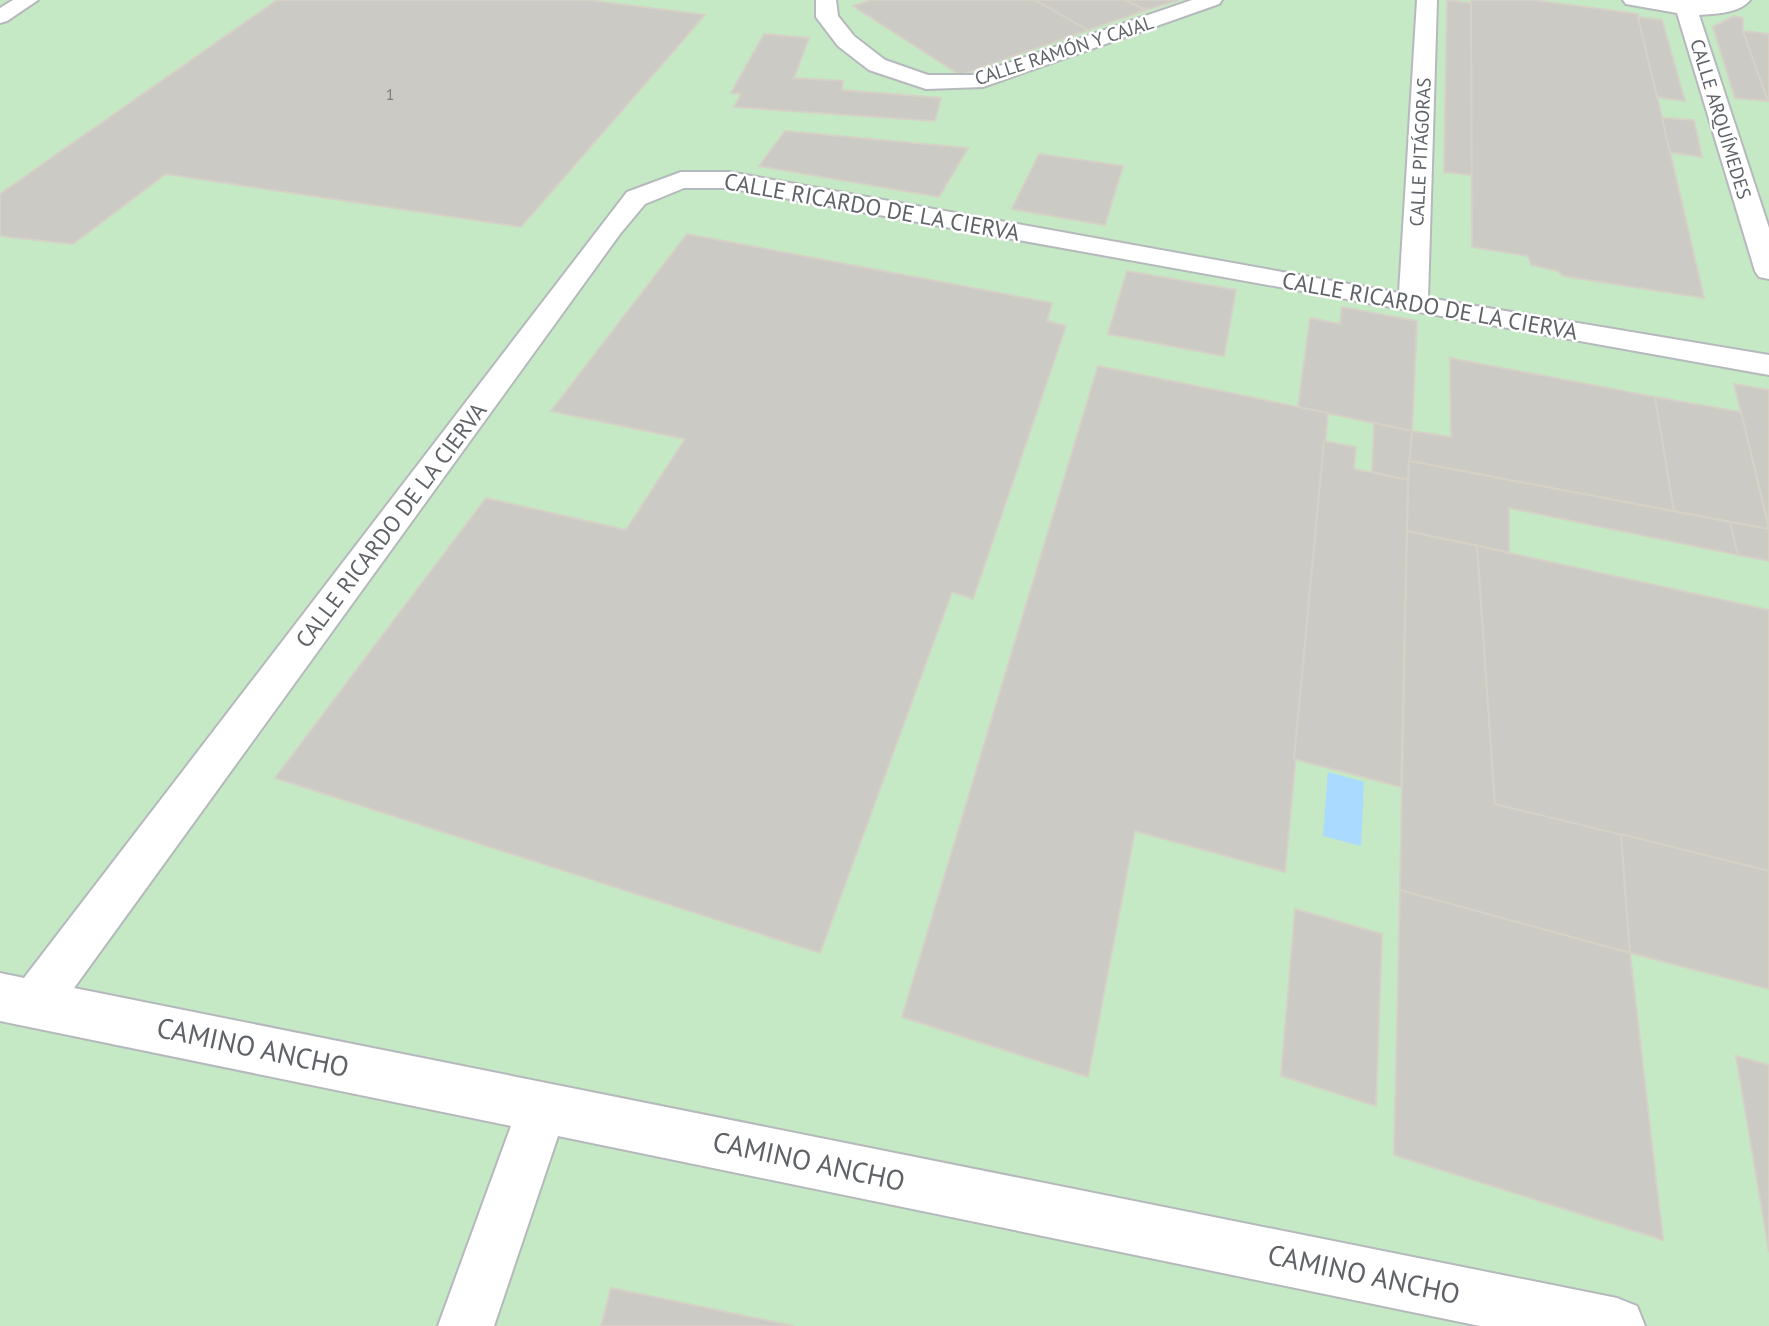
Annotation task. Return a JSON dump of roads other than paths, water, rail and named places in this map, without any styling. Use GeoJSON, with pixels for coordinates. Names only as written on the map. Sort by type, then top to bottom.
{"type":"FeatureCollection","features":[{"type":"Feature","properties":{"kind":"street"},"geometry":{"type":"LineString","coordinates":[[0,17],[28,0]]}},
{"type":"Feature","properties":{"kind":"street","name":"CALLE RAMÓN Y CAJAL"},"geometry":{"type":"LineString","coordinates":[[826,0],[827,17],[846,41],[877,65],[926,82],[975,82],[1212,0]]}},
{"type":"Feature","properties":{"kind":"street","name":"CALLE PITÁGORAS"},"geometry":{"type":"LineString","coordinates":[[1413,304],[1427,0]]}},
{"type":"Feature","properties":{"kind":"street"},"geometry":{"type":"LineString","coordinates":[[1633,0],[1702,10],[1726,6],[1740,0]]}},
{"type":"Feature","properties":{"kind":"street","name":"CALLE ARQUÍMEDES"},"geometry":{"type":"LineString","coordinates":[[1686,7],[1769,271]]}},
{"type":"Feature","properties":{"kind":"street","name":"CALLE RICARDO DE LA CIERVA"},"geometry":{"type":"LineString","coordinates":[[17,1000],[636,198],[681,180],[729,180],[1413,304],[1769,365]]}},
{"type":"Feature","properties":{"kind":"street","name":"CAMINO ANCHO"},"geometry":{"type":"LineString","coordinates":[[17,1000],[1617,1326]]}},
{"type":"Feature","properties":{"kind":"street"},"geometry":{"type":"LineString","coordinates":[[466,1326],[543,1107]]}},
{"type":"Feature","properties":{"kind":"water"},"geometry":{"type":"Polygon","coordinates":[[[1328,772],[1364,782],[1361,846],[1323,836],[1328,772]]]}}]}
